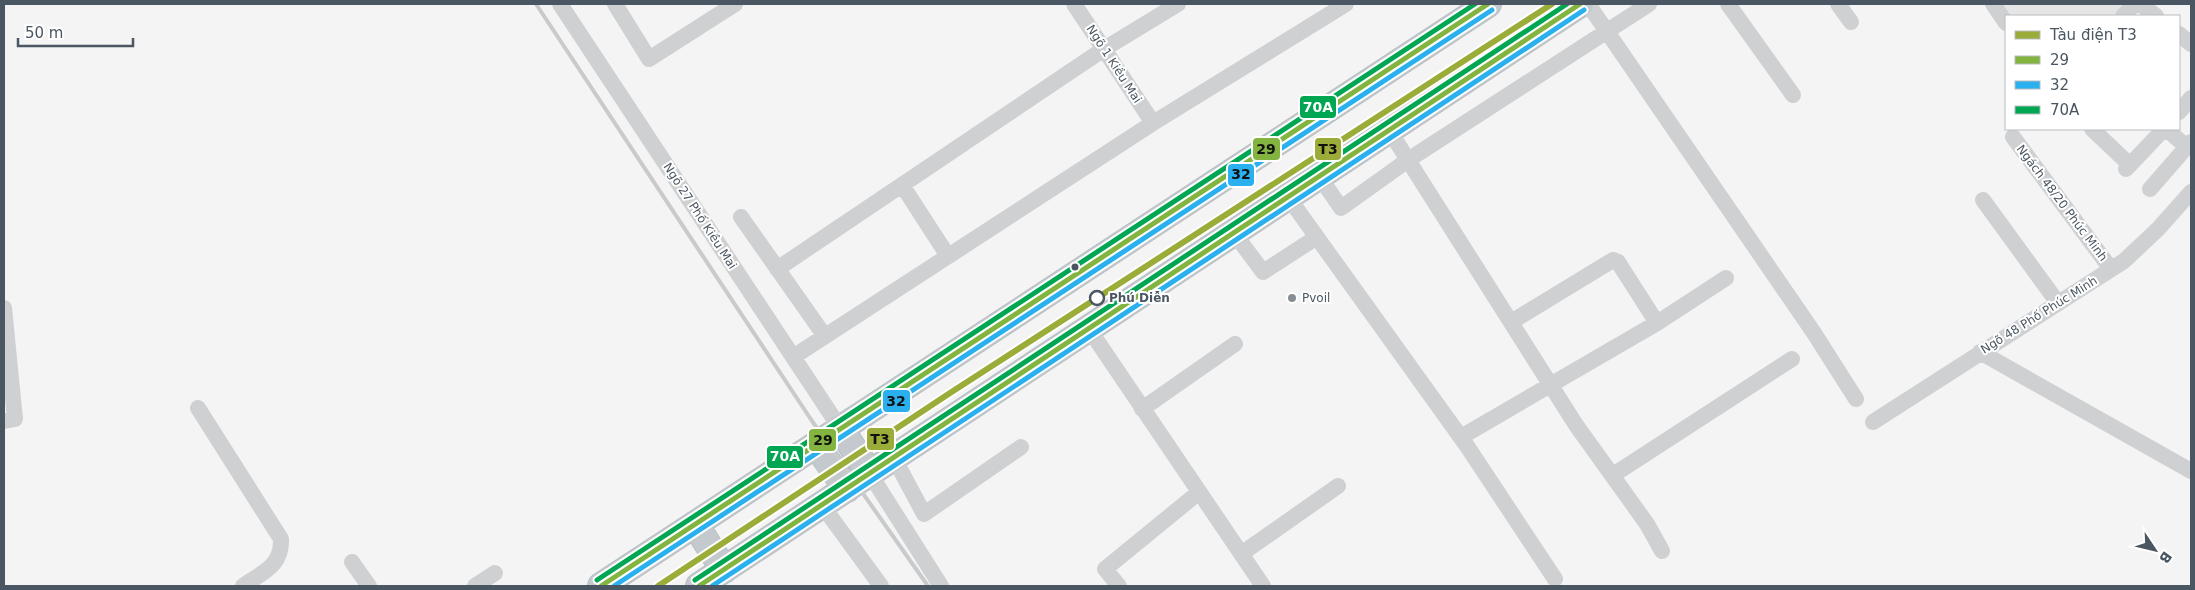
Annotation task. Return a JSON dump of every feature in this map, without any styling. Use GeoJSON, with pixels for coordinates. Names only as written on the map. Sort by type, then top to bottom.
{"type":"FeatureCollection","features":[{"type":"Feature","properties":{"kind":"highway"},"geometry":{"type":"LineString","coordinates":[[601,586],[1488,4]]}},
{"type":"Feature","properties":{"kind":"highway"},"geometry":{"type":"LineString","coordinates":[[699,586],[1580,4]]}},
{"type":"Feature","properties":{"kind":"highway"},"geometry":{"type":"LineString","coordinates":[[840,428],[870,474]]}},
{"type":"Feature","properties":{"kind":"highway"},"geometry":{"type":"LineString","coordinates":[[816,445],[847,489]]}},
{"type":"Feature","properties":{"kind":"highway"},"geometry":{"type":"LineString","coordinates":[[695,524],[724,570]]}},
{"type":"Feature","properties":{"kind":"street","name":"Ngõ 27 Phố Kiều Mai"},"geometry":{"type":"LineString","coordinates":[[560,4],[840,428]]}},
{"type":"Feature","properties":{"kind":"street"},"geometry":{"type":"LineString","coordinates":[[614,4],[649,58],[735,4]]}},
{"type":"Feature","properties":{"kind":"street","name":"Ngõ 1 Kiều Mai"},"geometry":{"type":"LineString","coordinates":[[1074,4],[1153,124]]}},
{"type":"Feature","properties":{"kind":"street"},"geometry":{"type":"LineString","coordinates":[[777,269],[1104,48],[1178,4]]}},
{"type":"Feature","properties":{"kind":"street"},"geometry":{"type":"LineString","coordinates":[[793,357],[824,335],[1153,124],[1346,4]]}},
{"type":"Feature","properties":{"kind":"street"},"geometry":{"type":"LineString","coordinates":[[1588,4],[1814,333],[1856,399]]}},
{"type":"Feature","properties":{"kind":"street"},"geometry":{"type":"LineString","coordinates":[[1319,176],[1341,208],[1408,160],[1606,30],[1649,4]]}},
{"type":"Feature","properties":{"kind":"street"},"geometry":{"type":"LineString","coordinates":[[1728,4],[1793,95]]}},
{"type":"Feature","properties":{"kind":"street"},"geometry":{"type":"LineString","coordinates":[[1838,4],[1851,22]]}},
{"type":"Feature","properties":{"kind":"street"},"geometry":{"type":"LineString","coordinates":[[1993,4],[2005,22]]}},
{"type":"Feature","properties":{"kind":"street"},"geometry":{"type":"LineString","coordinates":[[2124,15],[2135,4]]}},
{"type":"Feature","properties":{"kind":"street"},"geometry":{"type":"LineString","coordinates":[[2140,4],[2155,15]]}},
{"type":"Feature","properties":{"kind":"street"},"geometry":{"type":"LineString","coordinates":[[2180,35],[2191,44]]}},
{"type":"Feature","properties":{"kind":"street"},"geometry":{"type":"LineString","coordinates":[[2180,111],[2191,98]]}},
{"type":"Feature","properties":{"kind":"street"},"geometry":{"type":"LineString","coordinates":[[1389,130],[1550,384],[1647,524],[1662,551]]}},
{"type":"Feature","properties":{"kind":"street"},"geometry":{"type":"LineString","coordinates":[[2093,130],[2128,167],[2164,130]]}},
{"type":"Feature","properties":{"kind":"street"},"geometry":{"type":"LineString","coordinates":[[2150,189],[2189,145],[2166,130]]}},
{"type":"Feature","properties":{"kind":"street","name":"Ngách 48/20 Phúc Minh"},"geometry":{"type":"LineString","coordinates":[[2013,137],[2111,269]]}},
{"type":"Feature","properties":{"kind":"street"},"geometry":{"type":"LineString","coordinates":[[902,185],[948,256]]}},
{"type":"Feature","properties":{"kind":"street","name":"Ngõ 48 Phố Phúc Minh"},"geometry":{"type":"LineString","coordinates":[[1873,422],[2124,261],[2158,229],[2191,192]]}},
{"type":"Feature","properties":{"kind":"street"},"geometry":{"type":"LineString","coordinates":[[1288,197],[1461,437],[1555,579]]}},
{"type":"Feature","properties":{"kind":"street"},"geometry":{"type":"LineString","coordinates":[[1984,200],[2058,303]]}},
{"type":"Feature","properties":{"kind":"street"},"geometry":{"type":"LineString","coordinates":[[741,218],[824,335]]}},
{"type":"Feature","properties":{"kind":"street"},"geometry":{"type":"LineString","coordinates":[[1234,233],[1263,272],[1317,237]]}},
{"type":"Feature","properties":{"kind":"street"},"geometry":{"type":"LineString","coordinates":[[1511,322],[1613,260],[1618,262],[1657,323]]}},
{"type":"Feature","properties":{"kind":"street"},"geometry":{"type":"LineString","coordinates":[[1461,437],[1657,323],[1726,278]]}},
{"type":"Feature","properties":{"kind":"street"},"geometry":{"type":"LineString","coordinates":[[4,308],[14,419],[4,421]]}},
{"type":"Feature","properties":{"kind":"street"},"geometry":{"type":"LineString","coordinates":[[1089,329],[1198,493],[1263,586]]}},
{"type":"Feature","properties":{"kind":"street"},"geometry":{"type":"LineString","coordinates":[[1142,409],[1235,344]]}},
{"type":"Feature","properties":{"kind":"street"},"geometry":{"type":"LineString","coordinates":[[1980,352],[2191,471]]}},
{"type":"Feature","properties":{"kind":"street"},"geometry":{"type":"LineString","coordinates":[[1613,475],[1792,359]]}},
{"type":"Feature","properties":{"kind":"street"},"geometry":{"type":"LineString","coordinates":[[198,408],[281,539],[281,552],[275,564],[243,586]]}},
{"type":"Feature","properties":{"kind":"street"},"geometry":{"type":"LineString","coordinates":[[894,458],[924,514],[1022,448]]}},
{"type":"Feature","properties":{"kind":"street"},"geometry":{"type":"LineString","coordinates":[[870,474],[941,586]]}},
{"type":"Feature","properties":{"kind":"street"},"geometry":{"type":"LineString","coordinates":[[1241,554],[1338,486]]}},
{"type":"Feature","properties":{"kind":"street"},"geometry":{"type":"LineString","coordinates":[[1119,586],[1105,569],[1198,493]]}},
{"type":"Feature","properties":{"kind":"street"},"geometry":{"type":"LineString","coordinates":[[822,506],[880,586]]}},
{"type":"Feature","properties":{"kind":"street"},"geometry":{"type":"LineString","coordinates":[[352,562],[369,586]]}},
{"type":"Feature","properties":{"kind":"street"},"geometry":{"type":"LineString","coordinates":[[475,586],[495,573]]}},
{"type":"Feature","properties":{"kind":"shaded area"},"geometry":{"type":"Polygon","coordinates":[[[2001,4],[2129,4],[2118,15],[2009,15],[2001,4]]]}},
{"type":"Feature","properties":{"kind":"railway"},"geometry":{"type":"LineString","coordinates":[[536,4],[812,421],[928,586]]}},
{"type":"Feature","properties":{"kind":"metro line","name":"T3"},"geometry":{"type":"LineString","coordinates":[[658,586],[950,393],[1552,4]]}},
{"type":"Feature","properties":{"kind":"transit line","name":"70A"},"geometry":{"type":"LineString","coordinates":[[597,580],[1475,4]]}},
{"type":"Feature","properties":{"kind":"transit line","name":"29"},"geometry":{"type":"LineString","coordinates":[[601,586],[1488,4]]}},
{"type":"Feature","properties":{"kind":"transit line","name":"70A"},"geometry":{"type":"LineString","coordinates":[[695,580],[1567,4]]}},
{"type":"Feature","properties":{"kind":"transit line","name":"29"},"geometry":{"type":"LineString","coordinates":[[699,586],[1580,4]]}},
{"type":"Feature","properties":{"kind":"transit line","name":"32"},"geometry":{"type":"LineString","coordinates":[[614,586],[1492,10]]}},
{"type":"Feature","properties":{"kind":"transit line","name":"32"},"geometry":{"type":"LineString","coordinates":[[712,586],[1584,10]]}},
{"type":"Feature","properties":{"kind":"place","name":"Phú Diễn"},"geometry":{"type":"Point","coordinates":[1097,298]}},
{"type":"Feature","properties":{"kind":"place","name":"Pvoil"},"geometry":{"type":"Point","coordinates":[1292,298]}}]}
